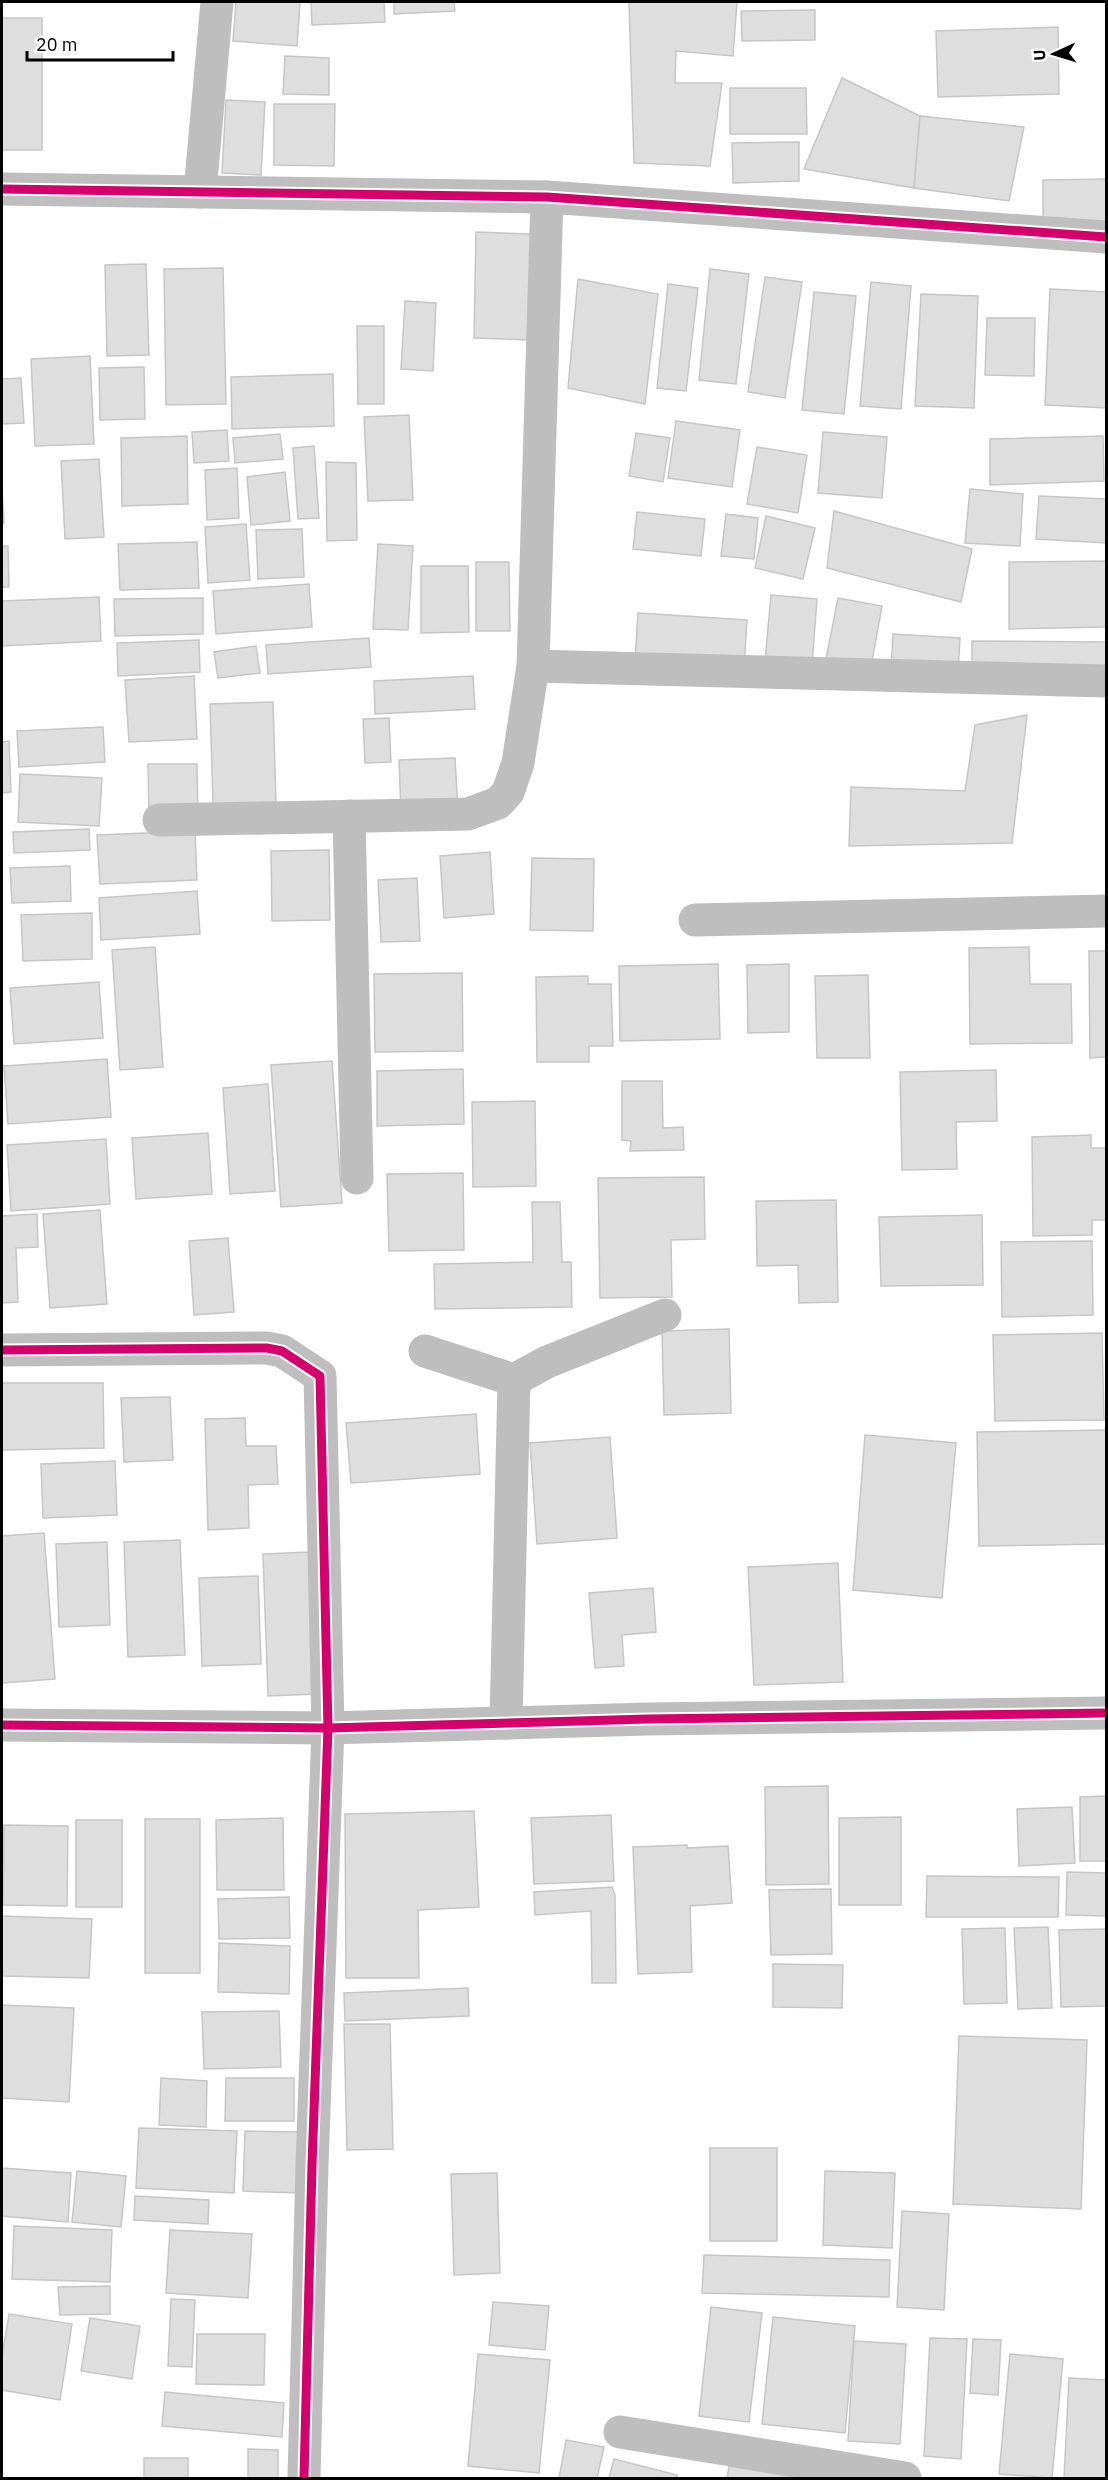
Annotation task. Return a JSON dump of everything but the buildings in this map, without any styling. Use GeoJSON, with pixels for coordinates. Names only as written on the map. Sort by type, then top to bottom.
{"type":"FeatureCollection","features":[{"type":"Feature","properties":{"kind":"street"},"geometry":{"type":"LineString","coordinates":[[200,192],[217,2]]}},
{"type":"Feature","properties":{"kind":"street"},"geometry":{"type":"LineString","coordinates":[[2,189],[547,197],[1107,237]]}},
{"type":"Feature","properties":{"kind":"street"},"geometry":{"type":"LineString","coordinates":[[159,820],[468,813],[498,802],[508,792],[518,763],[533,666],[547,197]]}},
{"type":"Feature","properties":{"kind":"street"},"geometry":{"type":"LineString","coordinates":[[533,666],[1107,681]]}},
{"type":"Feature","properties":{"kind":"street"},"geometry":{"type":"LineString","coordinates":[[349,816],[357,1178]]}},
{"type":"Feature","properties":{"kind":"street"},"geometry":{"type":"LineString","coordinates":[[695,920],[1107,911]]}},
{"type":"Feature","properties":{"kind":"street"},"geometry":{"type":"LineString","coordinates":[[424,1351],[514,1380],[547,1362],[665,1315]]}},
{"type":"Feature","properties":{"kind":"street"},"geometry":{"type":"LineString","coordinates":[[2,1350],[267,1348],[282,1351],[320,1376],[328,1728],[312,2165],[304,2478]]}},
{"type":"Feature","properties":{"kind":"street"},"geometry":{"type":"LineString","coordinates":[[506,1723],[514,1380]]}},
{"type":"Feature","properties":{"kind":"street"},"geometry":{"type":"LineString","coordinates":[[2,1725],[328,1728],[1107,1713]]}},
{"type":"Feature","properties":{"kind":"street"},"geometry":{"type":"LineString","coordinates":[[620,2432],[905,2478]]}},
{"type":"Feature","properties":{"kind":"cycle path"},"geometry":{"type":"LineString","coordinates":[[2,189],[547,197],[1106,237]]}},
{"type":"Feature","properties":{"kind":"cycle path"},"geometry":{"type":"LineString","coordinates":[[2,1350],[267,1348],[282,1351],[320,1376],[328,1728],[312,2165],[304,2478]]}},
{"type":"Feature","properties":{"kind":"cycle path"},"geometry":{"type":"LineString","coordinates":[[2,1725],[328,1728],[648,1719],[1106,1713]]}}]}
